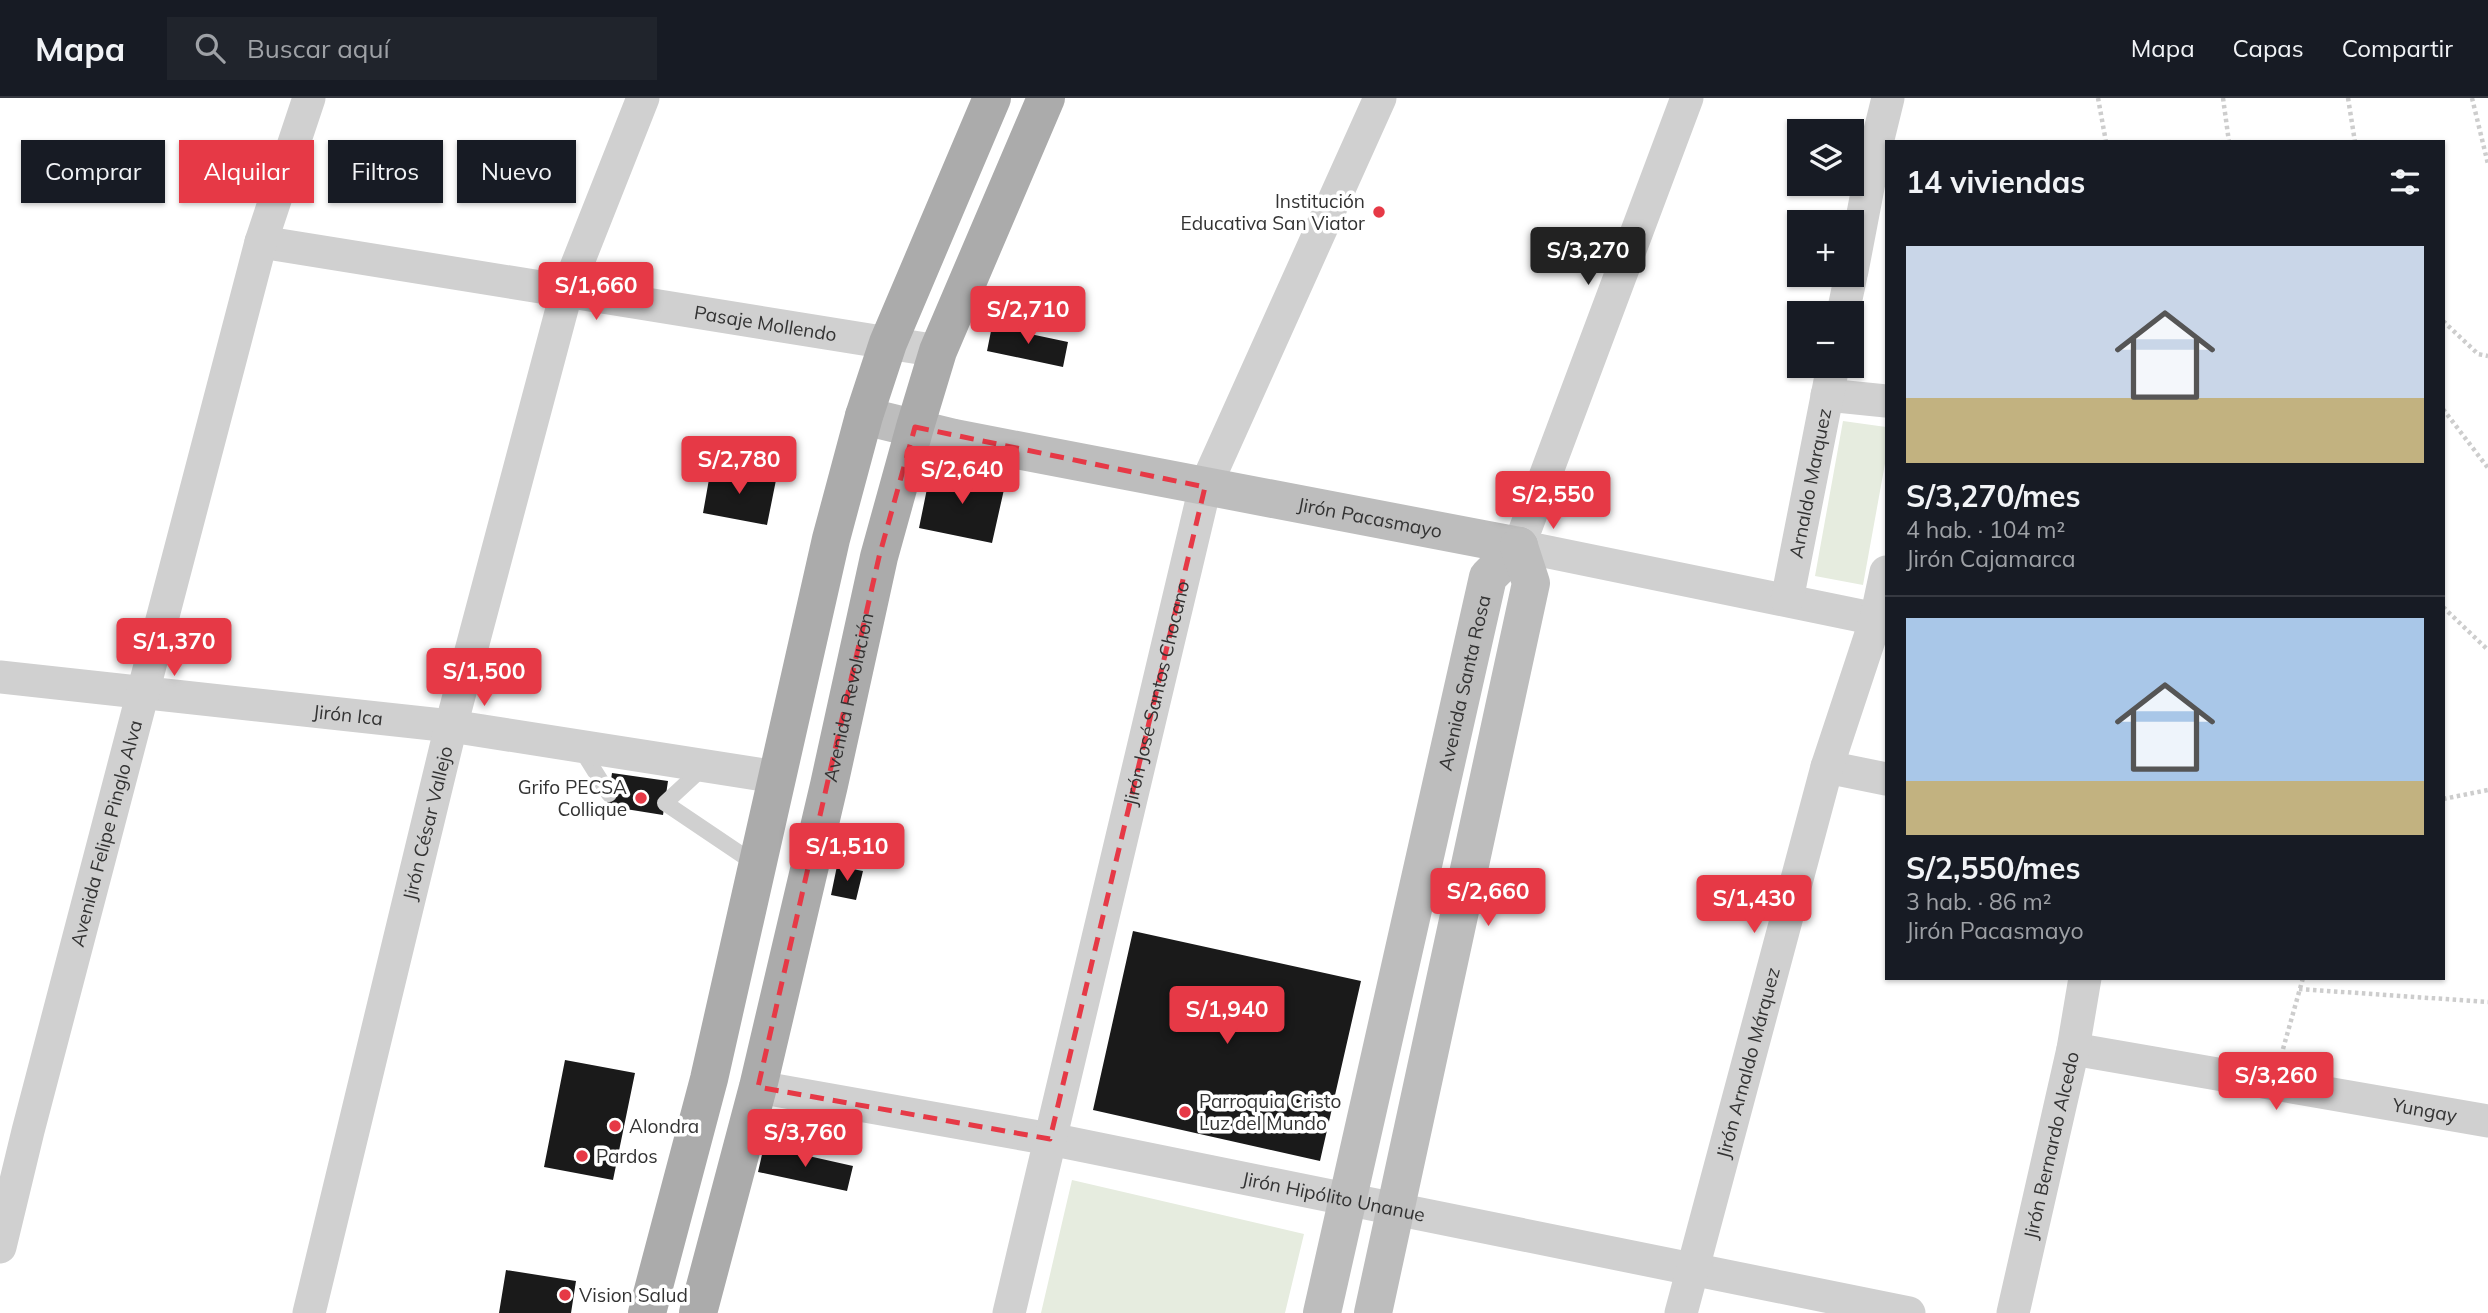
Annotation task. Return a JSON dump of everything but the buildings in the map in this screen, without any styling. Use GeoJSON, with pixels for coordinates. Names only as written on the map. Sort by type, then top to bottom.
{"type":"FeatureCollection","features":[{"type":"Feature","properties":{"kind":"main road"},"geometry":{"type":"LineString","coordinates":[[647,1313],[709,1079],[831,539],[864,416],[888,342],[992,98]]}},
{"type":"Feature","properties":{"kind":"main road","name":"Avenida Revolución"},"geometry":{"type":"LineString","coordinates":[[698,1313],[758,1087],[879,557],[915,427],[938,351],[1046,98]]}},
{"type":"Feature","properties":{"kind":"street","name":"Avenida Felipe Pinglo Alva"},"geometry":{"type":"LineString","coordinates":[[0,1247],[14,1129],[142,693],[261,242],[309,98]]}},
{"type":"Feature","properties":{"kind":"street","name":"Jirón César Vallejo"},"geometry":{"type":"LineString","coordinates":[[309,1313],[451,726],[567,290],[643,98]]}},
{"type":"Feature","properties":{"kind":"street","name":"Jirón José Santos Chocano"},"geometry":{"type":"LineString","coordinates":[[1009,1313],[1205,487],[1380,98]]}},
{"type":"Feature","properties":{"kind":"street"},"geometry":{"type":"LineString","coordinates":[[1373,1313],[1531,583],[1519,546],[1687,98]]}},
{"type":"Feature","properties":{"kind":"street"},"geometry":{"type":"LineString","coordinates":[[1863,210],[1888,98]]}},
{"type":"Feature","properties":{"kind":"street","name":"Pasaje Mollendo"},"geometry":{"type":"LineString","coordinates":[[261,242],[938,351]]}},
{"type":"Feature","properties":{"kind":"street"},"geometry":{"type":"LineString","coordinates":[[1830,380],[1885,401]]}},
{"type":"Feature","properties":{"kind":"street","name":"Arnaldo Marquez"},"geometry":{"type":"LineString","coordinates":[[1787,600],[1830,380]]}},
{"type":"Feature","properties":{"kind":"street","name":"Jirón Pacasmayo"},"geometry":{"type":"LineString","coordinates":[[864,416],[954,438],[1519,546],[1876,619]]}},
{"type":"Feature","properties":{"kind":"street","name":"Avenida Santa Rosa"},"geometry":{"type":"LineString","coordinates":[[1322,1313],[1488,577],[1519,546]]}},
{"type":"Feature","properties":{"kind":"street","name":"Jirón Arnaldo Márquez"},"geometry":{"type":"LineString","coordinates":[[1681,1313],[1827,767],[1876,619],[1885,577]]}},
{"type":"Feature","properties":{"kind":"street","name":"Jirón Ica"},"geometry":{"type":"LineString","coordinates":[[0,677],[451,726],[777,777]]}},
{"type":"Feature","properties":{"kind":"street"},"geometry":{"type":"LineString","coordinates":[[1827,767],[1885,779]]}},
{"type":"Feature","properties":{"kind":"street","name":"Jirón Bernardo Alcedo"},"geometry":{"type":"LineString","coordinates":[[2013,1313],[2073,1049],[2085,980]]}},
{"type":"Feature","properties":{"kind":"street","name":"Yungay"},"geometry":{"type":"LineString","coordinates":[[2073,1049],[2488,1121]]}},
{"type":"Feature","properties":{"kind":"street","name":"Jirón Hipólito Unanue"},"geometry":{"type":"LineString","coordinates":[[758,1087],[1050,1139],[1909,1313]]}},
{"type":"Feature","properties":{"kind":"lane"},"geometry":{"type":"LineString","coordinates":[[580,747],[609,794]]}},
{"type":"Feature","properties":{"kind":"lane"},"geometry":{"type":"LineString","coordinates":[[705,766],[664,803],[757,865]]}},
{"type":"Feature","properties":{"kind":"path"},"geometry":{"type":"LineString","coordinates":[[2098,98],[2106,140]]}},
{"type":"Feature","properties":{"kind":"path"},"geometry":{"type":"LineString","coordinates":[[2223,98],[2229,140]]}},
{"type":"Feature","properties":{"kind":"path"},"geometry":{"type":"LineString","coordinates":[[2348,98],[2355,140]]}},
{"type":"Feature","properties":{"kind":"path"},"geometry":{"type":"LineString","coordinates":[[2472,98],[2488,164]]}},
{"type":"Feature","properties":{"kind":"path"},"geometry":{"type":"LineString","coordinates":[[2445,323],[2478,355],[2488,356]]}},
{"type":"Feature","properties":{"kind":"path"},"geometry":{"type":"LineString","coordinates":[[2445,412],[2488,468]]}},
{"type":"Feature","properties":{"kind":"path"},"geometry":{"type":"LineString","coordinates":[[2445,609],[2488,650]]}},
{"type":"Feature","properties":{"kind":"path"},"geometry":{"type":"LineString","coordinates":[[2445,799],[2488,790]]}},
{"type":"Feature","properties":{"kind":"path"},"geometry":{"type":"LineString","coordinates":[[2273,1084],[2302,980]]}},
{"type":"Feature","properties":{"kind":"path"},"geometry":{"type":"LineString","coordinates":[[2299,989],[2488,1002]]}},
{"type":"Feature","properties":{"kind":"highlighted area"},"geometry":{"type":"Polygon","coordinates":[[[915,427],[1205,487],[1050,1139],[758,1087],[879,557],[915,427]]]}},
{"type":"Feature","properties":{"kind":"shaded area"},"geometry":{"type":"Polygon","coordinates":[[[1843,421],[1885,427],[1885,464],[1863,585],[1815,576],[1843,421]]]}},
{"type":"Feature","properties":{"kind":"shaded area"},"geometry":{"type":"Polygon","coordinates":[[[1072,1180],[1304,1234],[1285,1313],[1041,1313],[1072,1180]]]}},
{"type":"Feature","properties":{"kind":"place","name":"Institución Educativa San Viator"},"geometry":{"type":"Point","coordinates":[1379,212]}},
{"type":"Feature","properties":{"kind":"place","name":"Grifo PECSA Collique"},"geometry":{"type":"Point","coordinates":[641,798]}},
{"type":"Feature","properties":{"kind":"place","name":"Parroquia Cristo Luz del Mundo"},"geometry":{"type":"Point","coordinates":[1185,1112]}},
{"type":"Feature","properties":{"kind":"place","name":"Alondra"},"geometry":{"type":"Point","coordinates":[615,1126]}},
{"type":"Feature","properties":{"kind":"place","name":"Pardos"},"geometry":{"type":"Point","coordinates":[582,1156]}},
{"type":"Feature","properties":{"kind":"place","name":"Vision Salud"},"geometry":{"type":"Point","coordinates":[565,1295]}}]}
